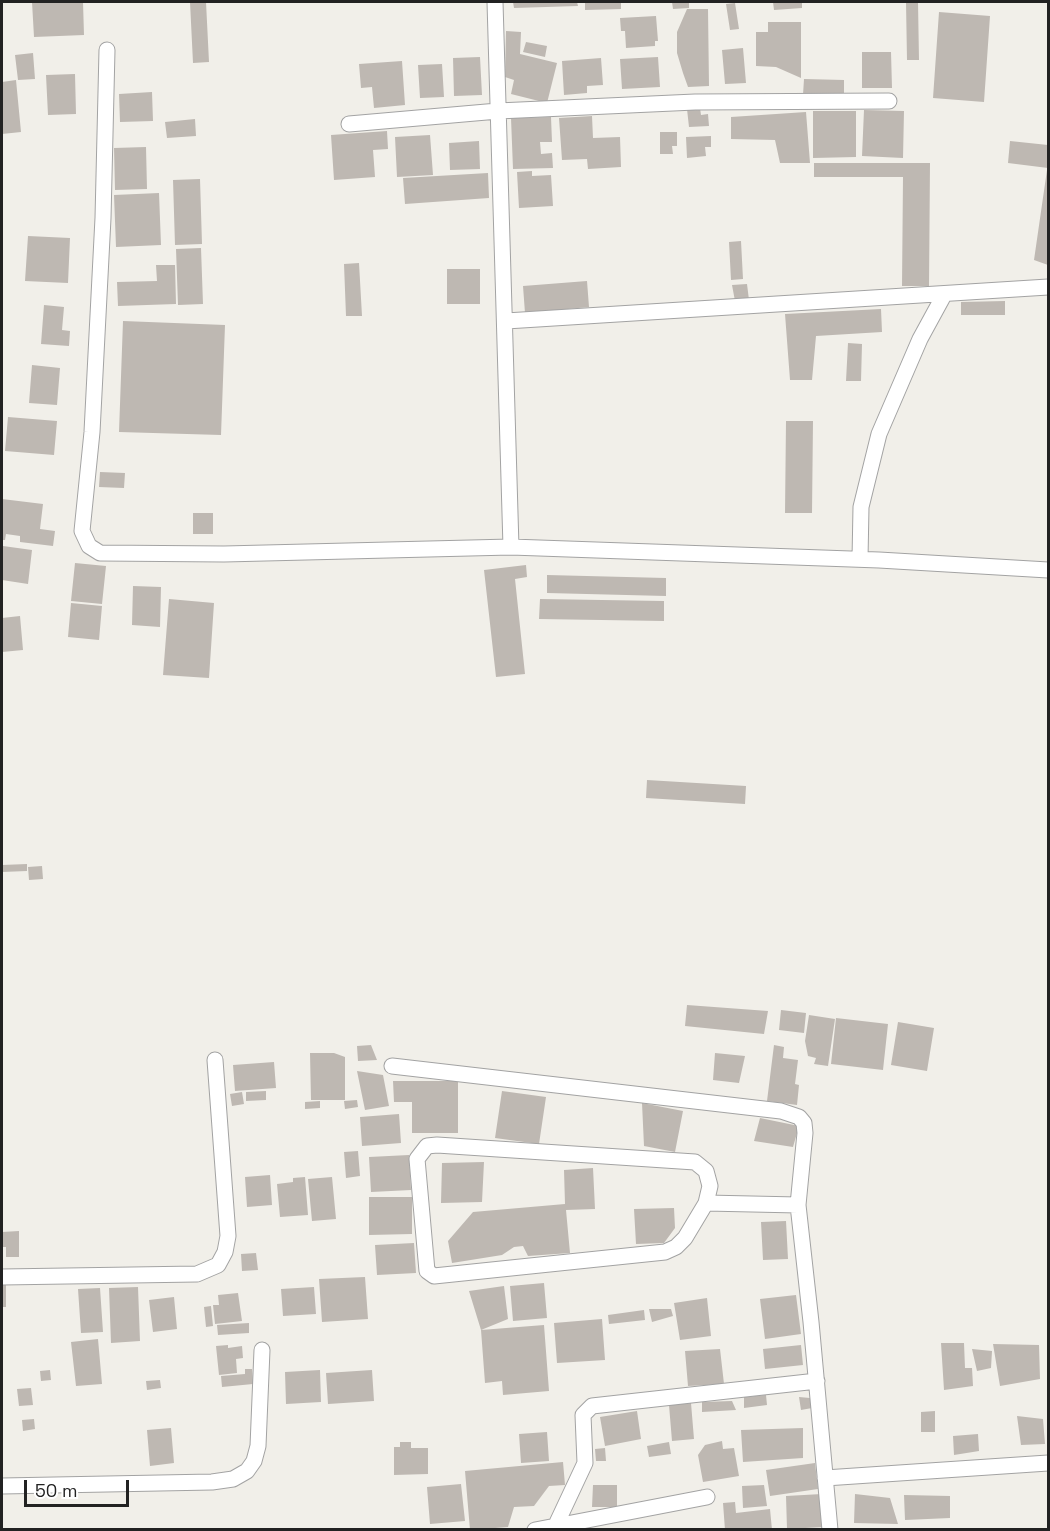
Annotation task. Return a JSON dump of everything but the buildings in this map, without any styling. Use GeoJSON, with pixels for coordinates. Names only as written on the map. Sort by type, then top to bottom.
{"type":"FeatureCollection","features":[{"type":"Feature","properties":{"kind":"street"},"geometry":{"type":"LineString","coordinates":[[495,2],[511,547]]}},
{"type":"Feature","properties":{"kind":"street"},"geometry":{"type":"LineString","coordinates":[[107,50],[103,218],[92,421],[82,531],[89,546],[100,553],[224,554],[511,547],[860,559],[1048,570]]}},
{"type":"Feature","properties":{"kind":"street"},"geometry":{"type":"LineString","coordinates":[[349,124],[498,111],[695,102],[889,101]]}},
{"type":"Feature","properties":{"kind":"street"},"geometry":{"type":"LineString","coordinates":[[506,321],[1048,287]]}},
{"type":"Feature","properties":{"kind":"street"},"geometry":{"type":"LineString","coordinates":[[860,559],[861,507],[879,434],[920,339],[944,295]]}},
{"type":"Feature","properties":{"kind":"street"},"geometry":{"type":"LineString","coordinates":[[2,1277],[197,1274],[218,1265],[225,1252],[228,1236],[215,1060]]}},
{"type":"Feature","properties":{"kind":"street"},"geometry":{"type":"LineString","coordinates":[[392,1066],[793,1114],[804,1123],[798,1205],[830,1530]]}},
{"type":"Feature","properties":{"kind":"street"},"geometry":{"type":"LineString","coordinates":[[437,1145],[695,1162],[706,1171],[710,1186],[706,1203],[685,1238],[676,1247],[665,1252],[434,1276],[427,1271],[417,1159],[427,1146],[437,1145]]}},
{"type":"Feature","properties":{"kind":"street"},"geometry":{"type":"LineString","coordinates":[[706,1203],[798,1205]]}},
{"type":"Feature","properties":{"kind":"street"},"geometry":{"type":"LineString","coordinates":[[2,1486],[212,1482],[233,1479],[247,1471],[254,1461],[258,1446],[262,1350]]}},
{"type":"Feature","properties":{"kind":"street"},"geometry":{"type":"LineString","coordinates":[[555,1527],[585,1463],[583,1415],[592,1406],[817,1382]]}},
{"type":"Feature","properties":{"kind":"street"},"geometry":{"type":"LineString","coordinates":[[825,1478],[1048,1463]]}},
{"type":"Feature","properties":{"kind":"street"},"geometry":{"type":"LineString","coordinates":[[535,1530],[707,1497]]}}]}
